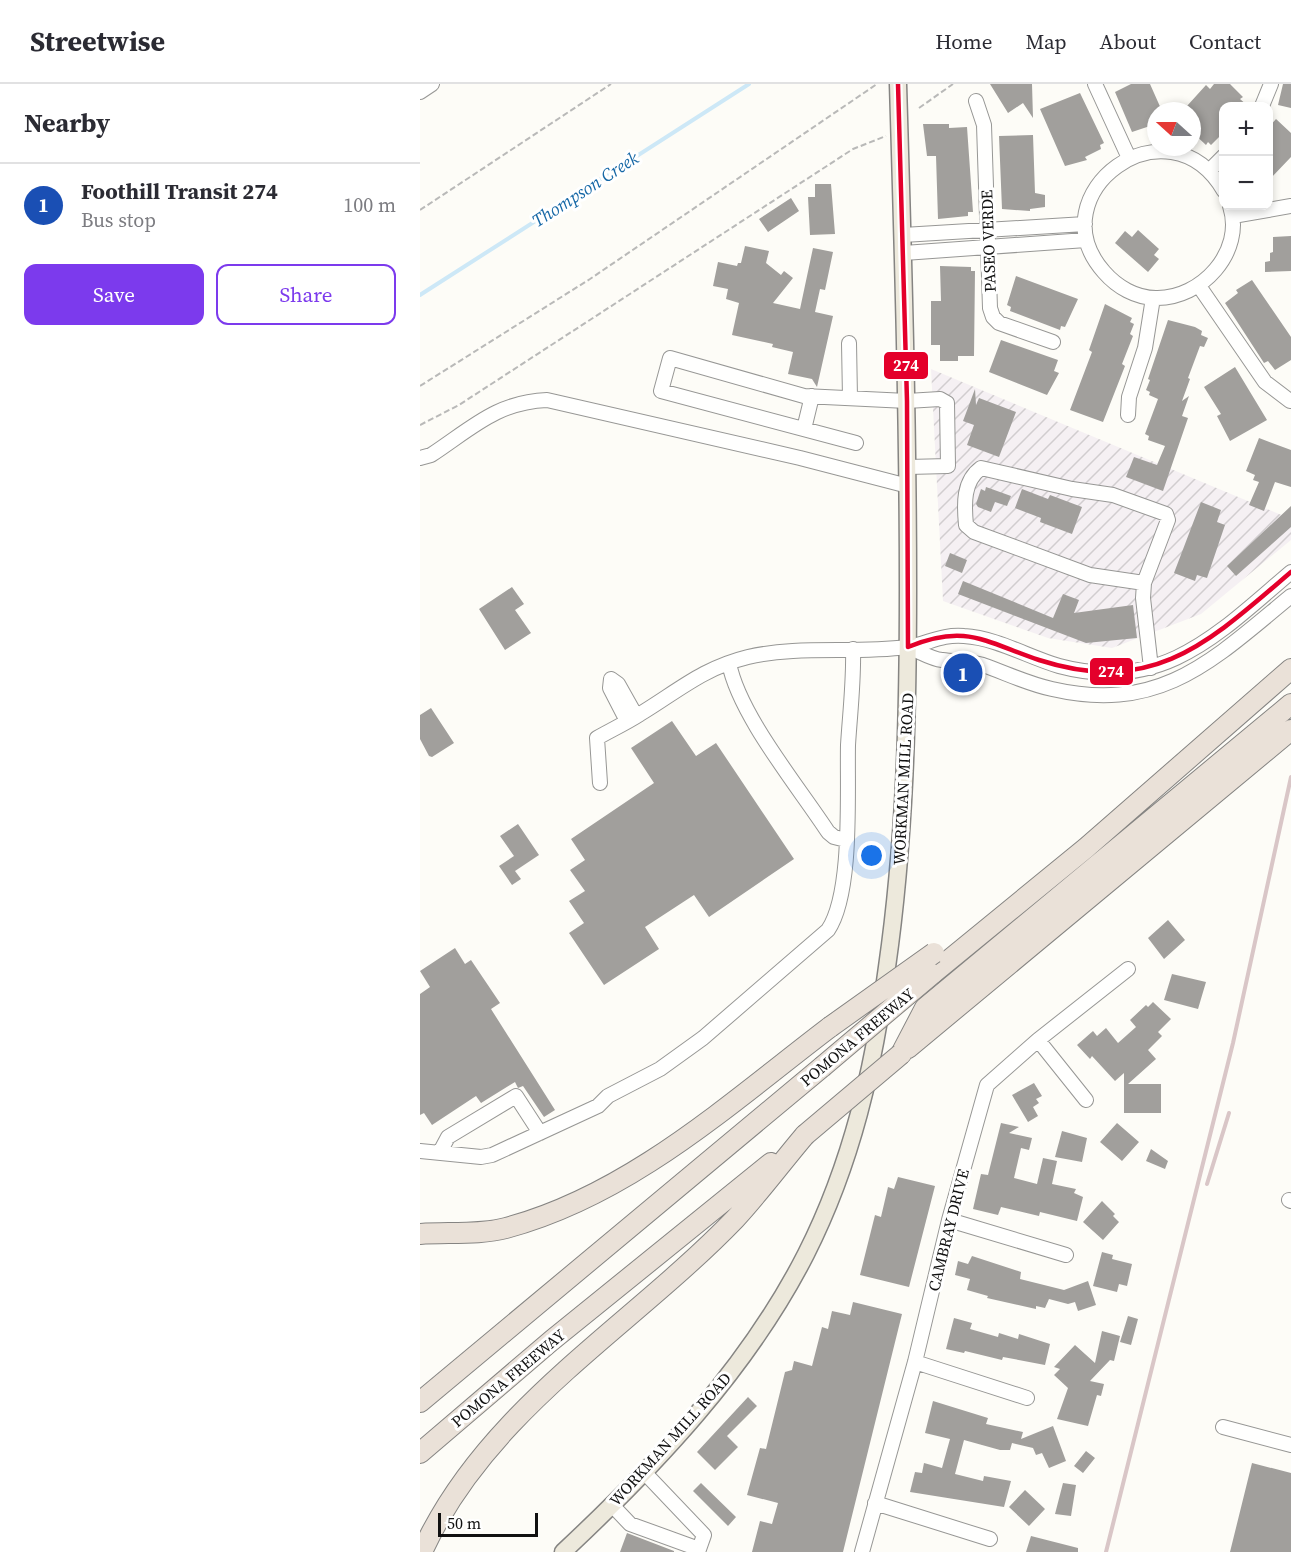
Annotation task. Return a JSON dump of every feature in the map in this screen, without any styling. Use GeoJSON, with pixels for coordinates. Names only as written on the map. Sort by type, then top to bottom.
{"type":"FeatureCollection","features":[{"type":"Feature","properties":{"kind":"highway","name":"POMONA FREEWAY"},"geometry":{"type":"LineString","coordinates":[[420,1402],[1086,848],[1291,669]]}},
{"type":"Feature","properties":{"kind":"highway"},"geometry":{"type":"LineString","coordinates":[[901,1054],[925,1008],[1291,704]]}},
{"type":"Feature","properties":{"kind":"highway","name":"POMONA FREEWAY"},"geometry":{"type":"LineString","coordinates":[[420,1453],[551,1341],[805,1135],[1288,733]]}},
{"type":"Feature","properties":{"kind":"highway"},"geometry":{"type":"LineString","coordinates":[[420,1234],[504,1229],[557,1211],[609,1187],[676,1143],[830,1027],[1086,848]]}},
{"type":"Feature","properties":{"kind":"highway"},"geometry":{"type":"LineString","coordinates":[[422,1552],[444,1509],[493,1443],[735,1219],[805,1135]]}},
{"type":"Feature","properties":{"kind":"main road","name":"WORKMAN MILL ROAD"},"geometry":{"type":"LineString","coordinates":[[563,1552],[643,1471],[727,1378],[780,1303],[808,1250],[840,1176],[860,1113],[877,1040],[900,860],[905,793],[908,467],[898,84]]}},
{"type":"Feature","properties":{"kind":"street"},"geometry":{"type":"LineString","coordinates":[[420,92],[432,84]]}},
{"type":"Feature","properties":{"kind":"street"},"geometry":{"type":"LineString","coordinates":[[1095,84],[1129,158]]}},
{"type":"Feature","properties":{"kind":"street"},"geometry":{"type":"LineString","coordinates":[[1264,102],[1271,84]]}},
{"type":"Feature","properties":{"kind":"street","name":"PASEO VERDE"},"geometry":{"type":"LineString","coordinates":[[976,101],[984,125],[990,308],[993,317],[999,323],[1053,342]]}},
{"type":"Feature","properties":{"kind":"street"},"geometry":{"type":"LineString","coordinates":[[1219,184],[1209,171],[1179,154],[1162,151],[1145,152],[1115,166],[1095,188],[1085,224],[1086,240],[1098,266],[1109,278],[1135,294],[1153,298],[1185,293],[1199,286],[1213,273],[1226,253],[1231,235],[1231,211],[1291,206]]}},
{"type":"Feature","properties":{"kind":"street"},"geometry":{"type":"LineString","coordinates":[[1209,171],[1219,161]]}},
{"type":"Feature","properties":{"kind":"street"},"geometry":{"type":"LineString","coordinates":[[903,235],[1085,224]]}},
{"type":"Feature","properties":{"kind":"street"},"geometry":{"type":"LineString","coordinates":[[904,253],[988,249],[1086,240]]}},
{"type":"Feature","properties":{"kind":"street"},"geometry":{"type":"LineString","coordinates":[[1199,286],[1265,382],[1290,401]]}},
{"type":"Feature","properties":{"kind":"street"},"geometry":{"type":"LineString","coordinates":[[1128,415],[1129,397],[1145,348],[1153,298]]}},
{"type":"Feature","properties":{"kind":"street"},"geometry":{"type":"LineString","coordinates":[[849,343],[850,398]]}},
{"type":"Feature","properties":{"kind":"street"},"geometry":{"type":"LineString","coordinates":[[856,443],[661,391],[670,358],[812,396],[907,401],[940,399],[947,403],[948,466]]}},
{"type":"Feature","properties":{"kind":"street"},"geometry":{"type":"LineString","coordinates":[[804,429],[812,396]]}},
{"type":"Feature","properties":{"kind":"street"},"geometry":{"type":"LineString","coordinates":[[420,458],[431,455],[505,407],[528,401],[547,400],[809,460],[908,486]]}},
{"type":"Feature","properties":{"kind":"street"},"geometry":{"type":"LineString","coordinates":[[908,467],[948,466],[972,474]]}},
{"type":"Feature","properties":{"kind":"street"},"geometry":{"type":"LineString","coordinates":[[1144,583],[1090,575],[974,532],[966,525],[964,500],[972,474],[981,468],[1072,489],[1113,495],[1166,514],[1168,520],[1144,583],[1143,598],[1151,668]]}},
{"type":"Feature","properties":{"kind":"street"},"geometry":{"type":"LineString","coordinates":[[600,783],[597,738],[632,719],[696,676],[729,663],[770,654],[908,647],[939,636],[965,636],[986,640],[1040,660],[1083,671],[1106,673],[1151,668],[1174,660],[1210,640],[1291,572]]}},
{"type":"Feature","properties":{"kind":"street"},"geometry":{"type":"LineString","coordinates":[[908,647],[940,660],[980,664],[1049,689],[1078,694],[1128,694],[1175,681],[1202,668],[1291,596]]}},
{"type":"Feature","properties":{"kind":"street"},"geometry":{"type":"LineString","coordinates":[[420,1151],[481,1157],[492,1155],[598,1106],[608,1096],[660,1069],[703,1038],[828,930],[840,906],[846,840],[853,649]]}},
{"type":"Feature","properties":{"kind":"street"},"geometry":{"type":"LineString","coordinates":[[729,663],[737,693],[750,714],[828,832],[834,837],[846,840]]}},
{"type":"Feature","properties":{"kind":"street","name":"CAMBRAY DRIVE"},"geometry":{"type":"LineString","coordinates":[[862,1552],[915,1362],[949,1220],[987,1085],[1038,1040],[1128,969]]}},
{"type":"Feature","properties":{"kind":"street"},"geometry":{"type":"LineString","coordinates":[[1038,1040],[1086,1100]]}},
{"type":"Feature","properties":{"kind":"street"},"geometry":{"type":"LineString","coordinates":[[440,1152],[448,1137],[516,1096],[540,1133]]}},
{"type":"Feature","properties":{"kind":"street"},"geometry":{"type":"LineString","coordinates":[[949,1220],[1066,1255]]}},
{"type":"Feature","properties":{"kind":"street"},"geometry":{"type":"LineString","coordinates":[[915,1362],[1027,1398]]}},
{"type":"Feature","properties":{"kind":"street"},"geometry":{"type":"LineString","coordinates":[[1223,1427],[1291,1445]]}},
{"type":"Feature","properties":{"kind":"street"},"geometry":{"type":"LineString","coordinates":[[611,1504],[630,1524],[698,1550],[704,1535],[643,1471]]}},
{"type":"Feature","properties":{"kind":"street"},"geometry":{"type":"LineString","coordinates":[[875,1503],[990,1539]]}},
{"type":"Feature","properties":{"kind":"path"},"geometry":{"type":"LineString","coordinates":[[420,210],[611,84]]}},
{"type":"Feature","properties":{"kind":"path"},"geometry":{"type":"LineString","coordinates":[[420,386],[590,279],[878,84]]}},
{"type":"Feature","properties":{"kind":"path"},"geometry":{"type":"LineString","coordinates":[[919,108],[953,84]]}},
{"type":"Feature","properties":{"kind":"path"},"geometry":{"type":"LineString","coordinates":[[420,424],[459,405],[853,149],[900,131]]}},
{"type":"Feature","properties":{"kind":"shaded area"},"geometry":{"type":"Polygon","coordinates":[[[931,369],[1291,519],[1291,540],[1201,614],[1112,648],[1048,638],[943,601],[931,369]]]}},
{"type":"Feature","properties":{"kind":"building"},"geometry":{"type":"Polygon","coordinates":[[[990,84],[1032,84],[1033,118],[1023,103],[1008,113],[990,84]]]}},
{"type":"Feature","properties":{"kind":"building"},"geometry":{"type":"Polygon","coordinates":[[[1131,84],[1150,84],[1158,102],[1147,102],[1147,127],[1132,132],[1115,92],[1131,84]]]}},
{"type":"Feature","properties":{"kind":"building"},"geometry":{"type":"Polygon","coordinates":[[[1214,84],[1230,84],[1243,97],[1240,99],[1243,102],[1219,102],[1219,137],[1211,145],[1208,142],[1206,145],[1201,140],[1201,102],[1191,102],[1206,85],[1210,89],[1214,84]]]}},
{"type":"Feature","properties":{"kind":"building"},"geometry":{"type":"Polygon","coordinates":[[[1283,84],[1291,84],[1291,108],[1278,105],[1283,84]]]}},
{"type":"Feature","properties":{"kind":"building"},"geometry":{"type":"Polygon","coordinates":[[[1080,93],[1104,143],[1100,145],[1101,149],[1085,157],[1087,160],[1065,166],[1040,109],[1080,93]]]}},
{"type":"Feature","properties":{"kind":"building"},"geometry":{"type":"Polygon","coordinates":[[[1276,119],[1291,133],[1291,157],[1273,176],[1273,156],[1273,122],[1276,119]]]}},
{"type":"Feature","properties":{"kind":"building"},"geometry":{"type":"Polygon","coordinates":[[[923,124],[949,124],[949,128],[967,127],[973,212],[968,212],[968,216],[938,219],[936,156],[927,156],[923,124]]]}},
{"type":"Feature","properties":{"kind":"building"},"geometry":{"type":"Polygon","coordinates":[[[1033,135],[1035,193],[1045,195],[1045,207],[1030,209],[1030,211],[1002,209],[999,136],[1033,135]]]}},
{"type":"Feature","properties":{"kind":"building"},"geometry":{"type":"Polygon","coordinates":[[[815,184],[831,184],[835,234],[810,235],[808,197],[815,197],[815,184]]]}},
{"type":"Feature","properties":{"kind":"building"},"geometry":{"type":"Polygon","coordinates":[[[791,198],[799,211],[768,232],[759,219],[791,198]]]}},
{"type":"Feature","properties":{"kind":"building"},"geometry":{"type":"Polygon","coordinates":[[[1138,230],[1159,249],[1154,255],[1159,259],[1148,272],[1115,243],[1125,231],[1132,237],[1138,230]]]}},
{"type":"Feature","properties":{"kind":"building"},"geometry":{"type":"Polygon","coordinates":[[[1291,236],[1291,271],[1265,272],[1265,262],[1270,261],[1270,253],[1273,252],[1273,237],[1291,236]]]}},
{"type":"Feature","properties":{"kind":"building"},"geometry":{"type":"Polygon","coordinates":[[[745,246],[769,251],[766,263],[781,275],[784,271],[793,278],[773,303],[800,309],[813,248],[833,252],[825,290],[820,289],[815,312],[833,316],[817,387],[812,379],[788,374],[793,352],[772,347],[773,344],[732,335],[739,303],[726,299],[728,289],[713,286],[718,262],[737,266],[741,263],[745,246]]]}},
{"type":"Feature","properties":{"kind":"building"},"geometry":{"type":"Polygon","coordinates":[[[940,266],[971,267],[971,271],[975,271],[974,356],[958,356],[958,361],[940,361],[940,345],[931,345],[931,301],[941,301],[940,266]]]}},
{"type":"Feature","properties":{"kind":"building"},"geometry":{"type":"Polygon","coordinates":[[[1016,276],[1078,299],[1065,327],[1061,326],[1060,330],[1010,311],[1011,307],[1007,305],[1016,276]]]}},
{"type":"Feature","properties":{"kind":"building"},"geometry":{"type":"Polygon","coordinates":[[[1252,280],[1291,337],[1291,360],[1275,370],[1268,361],[1264,363],[1225,303],[1238,293],[1236,290],[1252,280]]]}},
{"type":"Feature","properties":{"kind":"building"},"geometry":{"type":"Polygon","coordinates":[[[1105,304],[1132,318],[1130,322],[1134,324],[1130,334],[1133,336],[1122,364],[1125,366],[1103,422],[1070,410],[1092,352],[1089,350],[1105,304]]]}},
{"type":"Feature","properties":{"kind":"building"},"geometry":{"type":"Polygon","coordinates":[[[1168,320],[1195,327],[1202,331],[1201,335],[1208,338],[1204,347],[1200,346],[1188,378],[1190,379],[1182,401],[1189,396],[1182,416],[1188,418],[1163,491],[1126,477],[1134,457],[1157,465],[1165,446],[1148,440],[1149,436],[1145,434],[1158,399],[1149,395],[1150,392],[1146,390],[1168,320]]]}},
{"type":"Feature","properties":{"kind":"building"},"geometry":{"type":"Polygon","coordinates":[[[1001,340],[1058,360],[1054,371],[1059,373],[1047,395],[989,372],[1001,340]]]}},
{"type":"Feature","properties":{"kind":"building"},"geometry":{"type":"Polygon","coordinates":[[[1235,367],[1267,420],[1230,441],[1217,416],[1221,414],[1204,387],[1235,367]]]}},
{"type":"Feature","properties":{"kind":"building"},"geometry":{"type":"Polygon","coordinates":[[[975,389],[976,405],[979,398],[1016,412],[999,457],[967,445],[974,425],[963,421],[975,389]]]}},
{"type":"Feature","properties":{"kind":"building"},"geometry":{"type":"Polygon","coordinates":[[[1259,438],[1291,450],[1291,487],[1275,482],[1264,511],[1249,505],[1259,482],[1253,480],[1255,475],[1246,471],[1259,438]]]}},
{"type":"Feature","properties":{"kind":"building"},"geometry":{"type":"Polygon","coordinates":[[[986,487],[1011,496],[1007,506],[995,502],[991,512],[978,507],[976,504],[981,489],[985,491],[986,487]]]}},
{"type":"Feature","properties":{"kind":"building"},"geometry":{"type":"Polygon","coordinates":[[[1022,489],[1048,499],[1050,495],[1082,507],[1072,534],[1040,522],[1041,518],[1015,508],[1022,489]]]}},
{"type":"Feature","properties":{"kind":"building"},"geometry":{"type":"Polygon","coordinates":[[[1201,502],[1221,510],[1217,522],[1225,525],[1207,578],[1197,575],[1195,581],[1174,573],[1201,502]]]}},
{"type":"Feature","properties":{"kind":"building"},"geometry":{"type":"Polygon","coordinates":[[[1291,506],[1291,527],[1236,576],[1227,566],[1291,506]]]}},
{"type":"Feature","properties":{"kind":"building"},"geometry":{"type":"Polygon","coordinates":[[[950,553],[967,560],[962,573],[945,566],[950,553]]]}},
{"type":"Feature","properties":{"kind":"building"},"geometry":{"type":"Polygon","coordinates":[[[963,581],[1053,618],[1063,594],[1079,600],[1074,613],[1133,605],[1137,638],[1086,643],[958,594],[963,581]]]}},
{"type":"Feature","properties":{"kind":"building"},"geometry":{"type":"Polygon","coordinates":[[[512,587],[524,604],[515,610],[531,633],[505,650],[479,609],[512,587]]]}},
{"type":"Feature","properties":{"kind":"building"},"geometry":{"type":"Polygon","coordinates":[[[431,708],[454,743],[432,757],[429,756],[420,739],[420,715],[431,708]]]}},
{"type":"Feature","properties":{"kind":"building"},"geometry":{"type":"Polygon","coordinates":[[[672,721],[696,756],[716,743],[794,859],[709,917],[694,895],[645,927],[659,949],[604,985],[569,933],[584,923],[569,901],[585,891],[570,870],[585,860],[571,839],[654,783],[631,748],[672,721]]]}},
{"type":"Feature","properties":{"kind":"building"},"geometry":{"type":"Polygon","coordinates":[[[518,824],[539,855],[515,871],[521,879],[512,885],[499,866],[514,856],[500,836],[518,824]]]}},
{"type":"Feature","properties":{"kind":"building"},"geometry":{"type":"Polygon","coordinates":[[[1168,920],[1185,940],[1164,959],[1148,938],[1168,920]]]}},
{"type":"Feature","properties":{"kind":"building"},"geometry":{"type":"Polygon","coordinates":[[[455,948],[465,964],[471,960],[500,1003],[491,1009],[555,1110],[544,1117],[523,1086],[518,1088],[515,1082],[481,1103],[476,1096],[432,1125],[424,1113],[420,1115],[420,994],[430,987],[420,971],[455,948]]]}},
{"type":"Feature","properties":{"kind":"building"},"geometry":{"type":"Polygon","coordinates":[[[1172,974],[1206,982],[1198,1009],[1164,1000],[1172,974]]]}},
{"type":"Feature","properties":{"kind":"building"},"geometry":{"type":"Polygon","coordinates":[[[1153,1002],[1171,1019],[1158,1032],[1162,1036],[1148,1050],[1156,1059],[1128,1084],[1161,1084],[1161,1113],[1124,1113],[1124,1073],[1115,1081],[1092,1056],[1090,1059],[1077,1045],[1093,1031],[1097,1036],[1106,1028],[1118,1043],[1136,1027],[1130,1020],[1146,1005],[1148,1007],[1153,1002]]]}},
{"type":"Feature","properties":{"kind":"building"},"geometry":{"type":"Polygon","coordinates":[[[1034,1083],[1042,1096],[1036,1099],[1039,1103],[1033,1107],[1038,1116],[1028,1122],[1012,1095],[1034,1083]]]}},
{"type":"Feature","properties":{"kind":"building"},"geometry":{"type":"Polygon","coordinates":[[[1001,1123],[1019,1127],[1009,1133],[1032,1138],[1029,1150],[1021,1148],[1014,1178],[1037,1184],[1043,1158],[1057,1161],[1052,1184],[1076,1189],[1074,1193],[1083,1197],[1077,1221],[1040,1212],[1039,1216],[1001,1207],[998,1215],[973,1209],[981,1174],[988,1175],[1001,1123]]]}},
{"type":"Feature","properties":{"kind":"building"},"geometry":{"type":"Polygon","coordinates":[[[1117,1123],[1139,1142],[1122,1161],[1100,1142],[1117,1123]]]}},
{"type":"Feature","properties":{"kind":"building"},"geometry":{"type":"Polygon","coordinates":[[[1062,1131],[1087,1138],[1082,1162],[1055,1157],[1062,1131]]]}},
{"type":"Feature","properties":{"kind":"building"},"geometry":{"type":"Polygon","coordinates":[[[1151,1149],[1168,1161],[1165,1169],[1146,1161],[1151,1149]]]}},
{"type":"Feature","properties":{"kind":"building"},"geometry":{"type":"Polygon","coordinates":[[[898,1177],[935,1186],[909,1287],[860,1275],[875,1215],[881,1217],[888,1187],[894,1189],[898,1177]]]}},
{"type":"Feature","properties":{"kind":"building"},"geometry":{"type":"Polygon","coordinates":[[[1102,1201],[1115,1214],[1113,1216],[1119,1222],[1103,1240],[1083,1222],[1102,1201]]]}},
{"type":"Feature","properties":{"kind":"building"},"geometry":{"type":"Polygon","coordinates":[[[1102,1252],[1113,1255],[1112,1259],[1132,1264],[1127,1286],[1119,1284],[1117,1292],[1093,1286],[1102,1252]]]}},
{"type":"Feature","properties":{"kind":"building"},"geometry":{"type":"Polygon","coordinates":[[[972,1256],[1021,1272],[1020,1279],[1064,1290],[1088,1281],[1096,1305],[1078,1311],[1075,1302],[1068,1304],[1049,1299],[1045,1308],[1036,1306],[1036,1309],[987,1298],[988,1296],[967,1290],[970,1279],[955,1275],[958,1261],[968,1264],[972,1256]]]}},
{"type":"Feature","properties":{"kind":"building"},"geometry":{"type":"Polygon","coordinates":[[[853,1302],[902,1314],[843,1552],[752,1552],[760,1521],[772,1524],[778,1503],[747,1495],[760,1448],[766,1449],[785,1372],[792,1370],[794,1361],[812,1366],[822,1327],[828,1329],[832,1311],[850,1315],[853,1302]]]}},
{"type":"Feature","properties":{"kind":"building"},"geometry":{"type":"Polygon","coordinates":[[[1128,1316],[1138,1319],[1131,1345],[1120,1342],[1128,1316]]]}},
{"type":"Feature","properties":{"kind":"building"},"geometry":{"type":"Polygon","coordinates":[[[954,1318],[972,1323],[970,1329],[998,1337],[999,1333],[1018,1339],[1019,1334],[1050,1344],[1045,1365],[1003,1357],[1002,1360],[946,1349],[954,1318]]]}},
{"type":"Feature","properties":{"kind":"building"},"geometry":{"type":"Polygon","coordinates":[[[1102,1331],[1120,1336],[1114,1361],[1110,1360],[1090,1381],[1104,1384],[1101,1396],[1097,1395],[1088,1426],[1057,1419],[1068,1388],[1054,1375],[1060,1369],[1054,1367],[1075,1345],[1095,1363],[1102,1331]]]}},
{"type":"Feature","properties":{"kind":"building"},"geometry":{"type":"Polygon","coordinates":[[[748,1397],[757,1406],[727,1436],[738,1447],[715,1470],[697,1452],[748,1397]]]}},
{"type":"Feature","properties":{"kind":"building"},"geometry":{"type":"Polygon","coordinates":[[[933,1401],[988,1418],[986,1424],[1023,1432],[1021,1439],[1053,1426],[1066,1461],[1049,1468],[1042,1453],[1036,1455],[1033,1448],[1012,1443],[1010,1450],[1000,1450],[964,1440],[955,1474],[983,1481],[984,1476],[1011,1481],[1004,1507],[910,1492],[915,1472],[922,1473],[924,1463],[942,1468],[950,1439],[925,1433],[933,1401]]]}},
{"type":"Feature","properties":{"kind":"building"},"geometry":{"type":"Polygon","coordinates":[[[1086,1451],[1095,1458],[1083,1473],[1074,1466],[1086,1451]]]}},
{"type":"Feature","properties":{"kind":"building"},"geometry":{"type":"Polygon","coordinates":[[[1252,1463],[1291,1473],[1291,1552],[1230,1552],[1252,1463]]]}},
{"type":"Feature","properties":{"kind":"building"},"geometry":{"type":"Polygon","coordinates":[[[701,1483],[736,1517],[728,1526],[693,1491],[701,1483]]]}},
{"type":"Feature","properties":{"kind":"building"},"geometry":{"type":"Polygon","coordinates":[[[1063,1483],[1076,1485],[1071,1516],[1055,1514],[1063,1483]]]}},
{"type":"Feature","properties":{"kind":"building"},"geometry":{"type":"Polygon","coordinates":[[[1025,1490],[1045,1509],[1029,1526],[1009,1507],[1025,1490]]]}},
{"type":"Feature","properties":{"kind":"building"},"geometry":{"type":"Polygon","coordinates":[[[627,1533],[674,1551],[674,1552],[620,1552],[627,1533]]]}},
{"type":"Feature","properties":{"kind":"building"},"geometry":{"type":"Polygon","coordinates":[[[1031,1536],[1078,1548],[1078,1552],[1026,1552],[1031,1536]]]}},
{"type":"Feature","properties":{"kind":"waterway","name":"Thompson Creek"},"geometry":{"type":"LineString","coordinates":[[420,295],[749,84]]}},
{"type":"Feature","properties":{"kind":"railway"},"geometry":{"type":"LineString","coordinates":[[1106,1552],[1233,1043],[1291,777]]}},
{"type":"Feature","properties":{"kind":"railway"},"geometry":{"type":"LineString","coordinates":[[1207,1184],[1229,1113]]}},
{"type":"Feature","properties":{"kind":"transit line","name":"274"},"geometry":{"type":"LineString","coordinates":[[898,84],[907,401],[908,647]]}},
{"type":"Feature","properties":{"kind":"transit line","name":"274"},"geometry":{"type":"LineString","coordinates":[[908,647],[945,636],[961,636],[989,642],[1039,660],[1079,670],[1115,672],[1148,667],[1177,656],[1206,640],[1291,572]]}},
{"type":"Feature","properties":{"kind":"place","name":"Foothill Transit 274"},"geometry":{"type":"Point","coordinates":[963,673]}}]}
